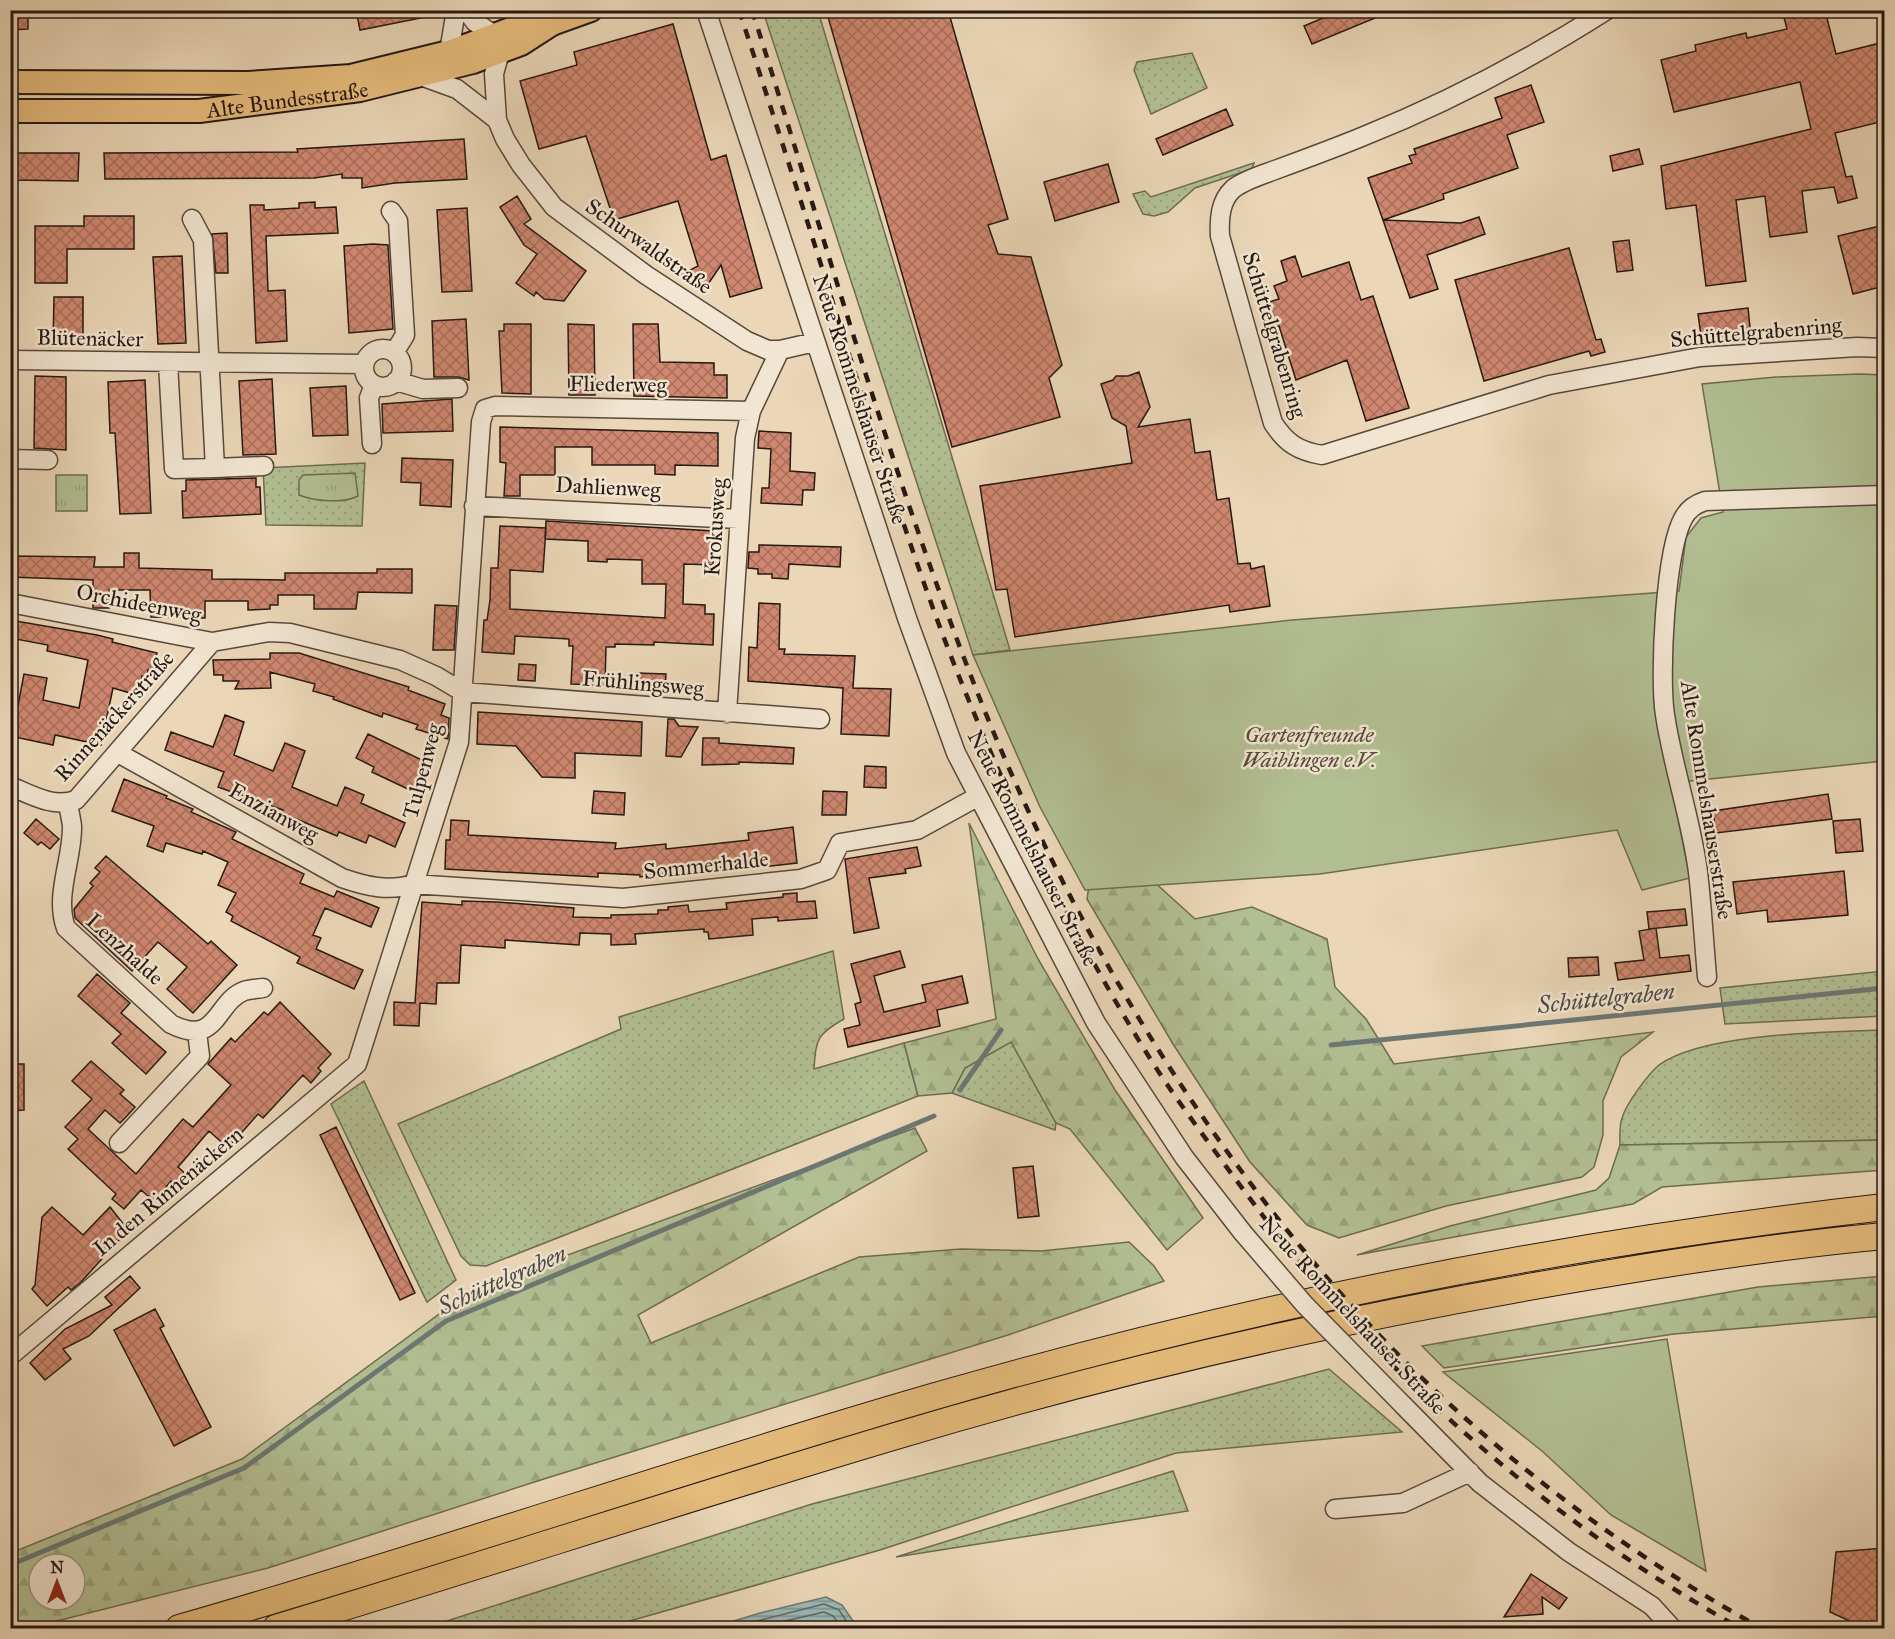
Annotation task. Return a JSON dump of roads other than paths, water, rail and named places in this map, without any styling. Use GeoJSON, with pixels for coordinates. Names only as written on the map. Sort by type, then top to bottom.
{"type":"FeatureCollection","features":[{"type":"Feature","properties":{"kind":"highway"},"geometry":{"type":"LineString","coordinates":[[179,1629],[879,1413],[1176,1332],[1510,1260],[1692,1230],[1884,1207]]}},
{"type":"Feature","properties":{"kind":"highway"},"geometry":{"type":"LineString","coordinates":[[276,1629],[891,1437],[1072,1387],[1238,1345],[1485,1293],[1758,1250],[1884,1236]]}},
{"type":"Feature","properties":{"kind":"main road","name":"Alte Bundesstraße"},"geometry":{"type":"LineString","coordinates":[[10,111],[199,111],[348,92],[421,76],[497,44],[524,24],[552,24],[591,10]]}},
{"type":"Feature","properties":{"kind":"main road","name":"Alte Bundesstraße"},"geometry":{"type":"LineString","coordinates":[[10,82],[248,83],[351,76],[449,52],[497,44]]}},
{"type":"Feature","properties":{"kind":"street"},"geometry":{"type":"LineString","coordinates":[[449,52],[456,10]]}},
{"type":"Feature","properties":{"kind":"street"},"geometry":{"type":"LineString","coordinates":[[466,10],[497,44]]}},
{"type":"Feature","properties":{"kind":"street","name":"Neue Rommelshauser Straße"},"geometry":{"type":"LineString","coordinates":[[706,10],[911,630],[956,753],[977,798],[1096,1023],[1184,1157],[1243,1233],[1312,1314],[1470,1472],[1544,1533],[1652,1606],[1672,1629]]}},
{"type":"Feature","properties":{"kind":"street","name":"Schüttelgrabenring"},"geometry":{"type":"LineString","coordinates":[[1607,10],[1536,53],[1455,96],[1365,136],[1261,176],[1234,189],[1227,198],[1219,220],[1220,236],[1273,423],[1283,438],[1297,449],[1322,455],[1560,383],[1700,357],[1857,347],[1884,348]]}},
{"type":"Feature","properties":{"kind":"street","name":"Schurwaldstraße"},"geometry":{"type":"LineString","coordinates":[[497,44],[494,74],[497,120],[505,139],[521,165],[554,207],[706,315],[747,341],[768,350],[780,351]]}},
{"type":"Feature","properties":{"kind":"street","name":"Schurwaldstraße"},"geometry":{"type":"LineString","coordinates":[[421,76],[457,88],[497,120]]}},
{"type":"Feature","properties":{"kind":"street"},"geometry":{"type":"LineString","coordinates":[[391,211],[398,220],[405,335],[394,353]]}},
{"type":"Feature","properties":{"kind":"street"},"geometry":{"type":"LineString","coordinates":[[192,219],[203,240],[215,468]]}},
{"type":"Feature","properties":{"kind":"street"},"geometry":{"type":"LineString","coordinates":[[780,351],[815,342]]}},
{"type":"Feature","properties":{"kind":"street"},"geometry":{"type":"LineString","coordinates":[[376,351],[394,353],[402,366],[396,381],[386,387],[374,385],[366,376],[364,364],[367,358],[376,351]]}},
{"type":"Feature","properties":{"kind":"street","name":"Krokusweg"},"geometry":{"type":"LineString","coordinates":[[727,713],[745,438],[751,411],[780,351]]}},
{"type":"Feature","properties":{"kind":"street","name":"Blütenäcker"},"geometry":{"type":"LineString","coordinates":[[10,360],[364,364]]}},
{"type":"Feature","properties":{"kind":"street","name":"Blütenäcker"},"geometry":{"type":"LineString","coordinates":[[168,363],[174,469],[264,466]]}},
{"type":"Feature","properties":{"kind":"street"},"geometry":{"type":"LineString","coordinates":[[396,381],[423,389],[458,388]]}},
{"type":"Feature","properties":{"kind":"street"},"geometry":{"type":"LineString","coordinates":[[372,444],[369,398],[374,385]]}},
{"type":"Feature","properties":{"kind":"street","name":"Fliederweg"},"geometry":{"type":"LineString","coordinates":[[485,408],[495,406],[751,411]]}},
{"type":"Feature","properties":{"kind":"street","name":"Tulpenweg"},"geometry":{"type":"LineString","coordinates":[[357,1064],[459,741],[478,507],[481,422],[485,408]]}},
{"type":"Feature","properties":{"kind":"street"},"geometry":{"type":"LineString","coordinates":[[10,459],[48,460]]}},
{"type":"Feature","properties":{"kind":"street","name":"Alte Rommelshauserstraße"},"geometry":{"type":"LineString","coordinates":[[1707,977],[1698,871],[1664,714],[1665,608],[1670,569],[1681,524],[1693,505],[1705,501],[1884,495]]}},
{"type":"Feature","properties":{"kind":"street","name":"Dahlienweg"},"geometry":{"type":"LineString","coordinates":[[478,507],[739,519]]}},
{"type":"Feature","properties":{"kind":"street","name":"Orchideenweg"},"geometry":{"type":"LineString","coordinates":[[10,603],[212,642],[269,632],[290,633],[400,660],[436,676],[463,693]]}},
{"type":"Feature","properties":{"kind":"street","name":"Rinnenäckerstraße"},"geometry":{"type":"LineString","coordinates":[[10,786],[53,803],[68,803],[82,795],[212,642]]}},
{"type":"Feature","properties":{"kind":"street","name":"Frühlingsweg"},"geometry":{"type":"LineString","coordinates":[[463,693],[820,719]]}},
{"type":"Feature","properties":{"kind":"street","name":"Enzianweg"},"geometry":{"type":"LineString","coordinates":[[118,753],[342,878],[364,885],[399,889],[413,884]]}},
{"type":"Feature","properties":{"kind":"street","name":"Sommerhalde"},"geometry":{"type":"LineString","coordinates":[[413,884],[623,898],[801,879],[827,870],[840,843],[917,830],[977,798]]}},
{"type":"Feature","properties":{"kind":"street","name":"Lenzhalde"},"geometry":{"type":"LineString","coordinates":[[68,803],[72,827],[62,918],[66,928],[171,1024],[197,1032]]}},
{"type":"Feature","properties":{"kind":"street"},"geometry":{"type":"LineString","coordinates":[[119,1143],[200,1056],[197,1032],[208,1026],[242,992],[263,988]]}},
{"type":"Feature","properties":{"kind":"street","name":"In den Rinnenäckern"},"geometry":{"type":"LineString","coordinates":[[10,1356],[357,1064]]}},
{"type":"Feature","properties":{"kind":"street"},"geometry":{"type":"LineString","coordinates":[[1335,1509],[1402,1503],[1470,1472]]}},
{"type":"Feature","properties":{"kind":"water"},"geometry":{"type":"Polygon","coordinates":[[[826,1597],[842,1605],[858,1628],[711,1628],[760,1613],[826,1597]]]}},
{"type":"Feature","properties":{"kind":"waterway","name":"Schüttelgraben"},"geometry":{"type":"LineString","coordinates":[[1331,1045],[1884,988]]}},
{"type":"Feature","properties":{"kind":"waterway"},"geometry":{"type":"LineString","coordinates":[[960,1090],[1001,1030]]}},
{"type":"Feature","properties":{"kind":"waterway","name":"Schüttelgraben"},"geometry":{"type":"LineString","coordinates":[[10,1565],[244,1468],[446,1321],[934,1116]]}},
{"type":"Feature","properties":{"kind":"railway"},"geometry":{"type":"LineString","coordinates":[[739,10],[919,570],[952,658],[988,746],[1050,880],[1096,967],[1146,1052],[1194,1123],[1296,1258],[1325,1294],[1384,1357],[1478,1444],[1579,1525],[1632,1562],[1740,1628]]}},
{"type":"Feature","properties":{"kind":"railway"},"geometry":{"type":"LineString","coordinates":[[752,10],[887,440],[978,694],[1051,858],[1138,1017],[1187,1093],[1239,1167],[1294,1238],[1352,1306],[1397,1353],[1444,1399],[1544,1484],[1650,1560],[1761,1628]]}},
{"type":"Feature","properties":{"kind":"park label","name":"Gartenfreunde Waiblingen e.V."},"geometry":{"type":"Point","coordinates":[1309,746]}}]}
